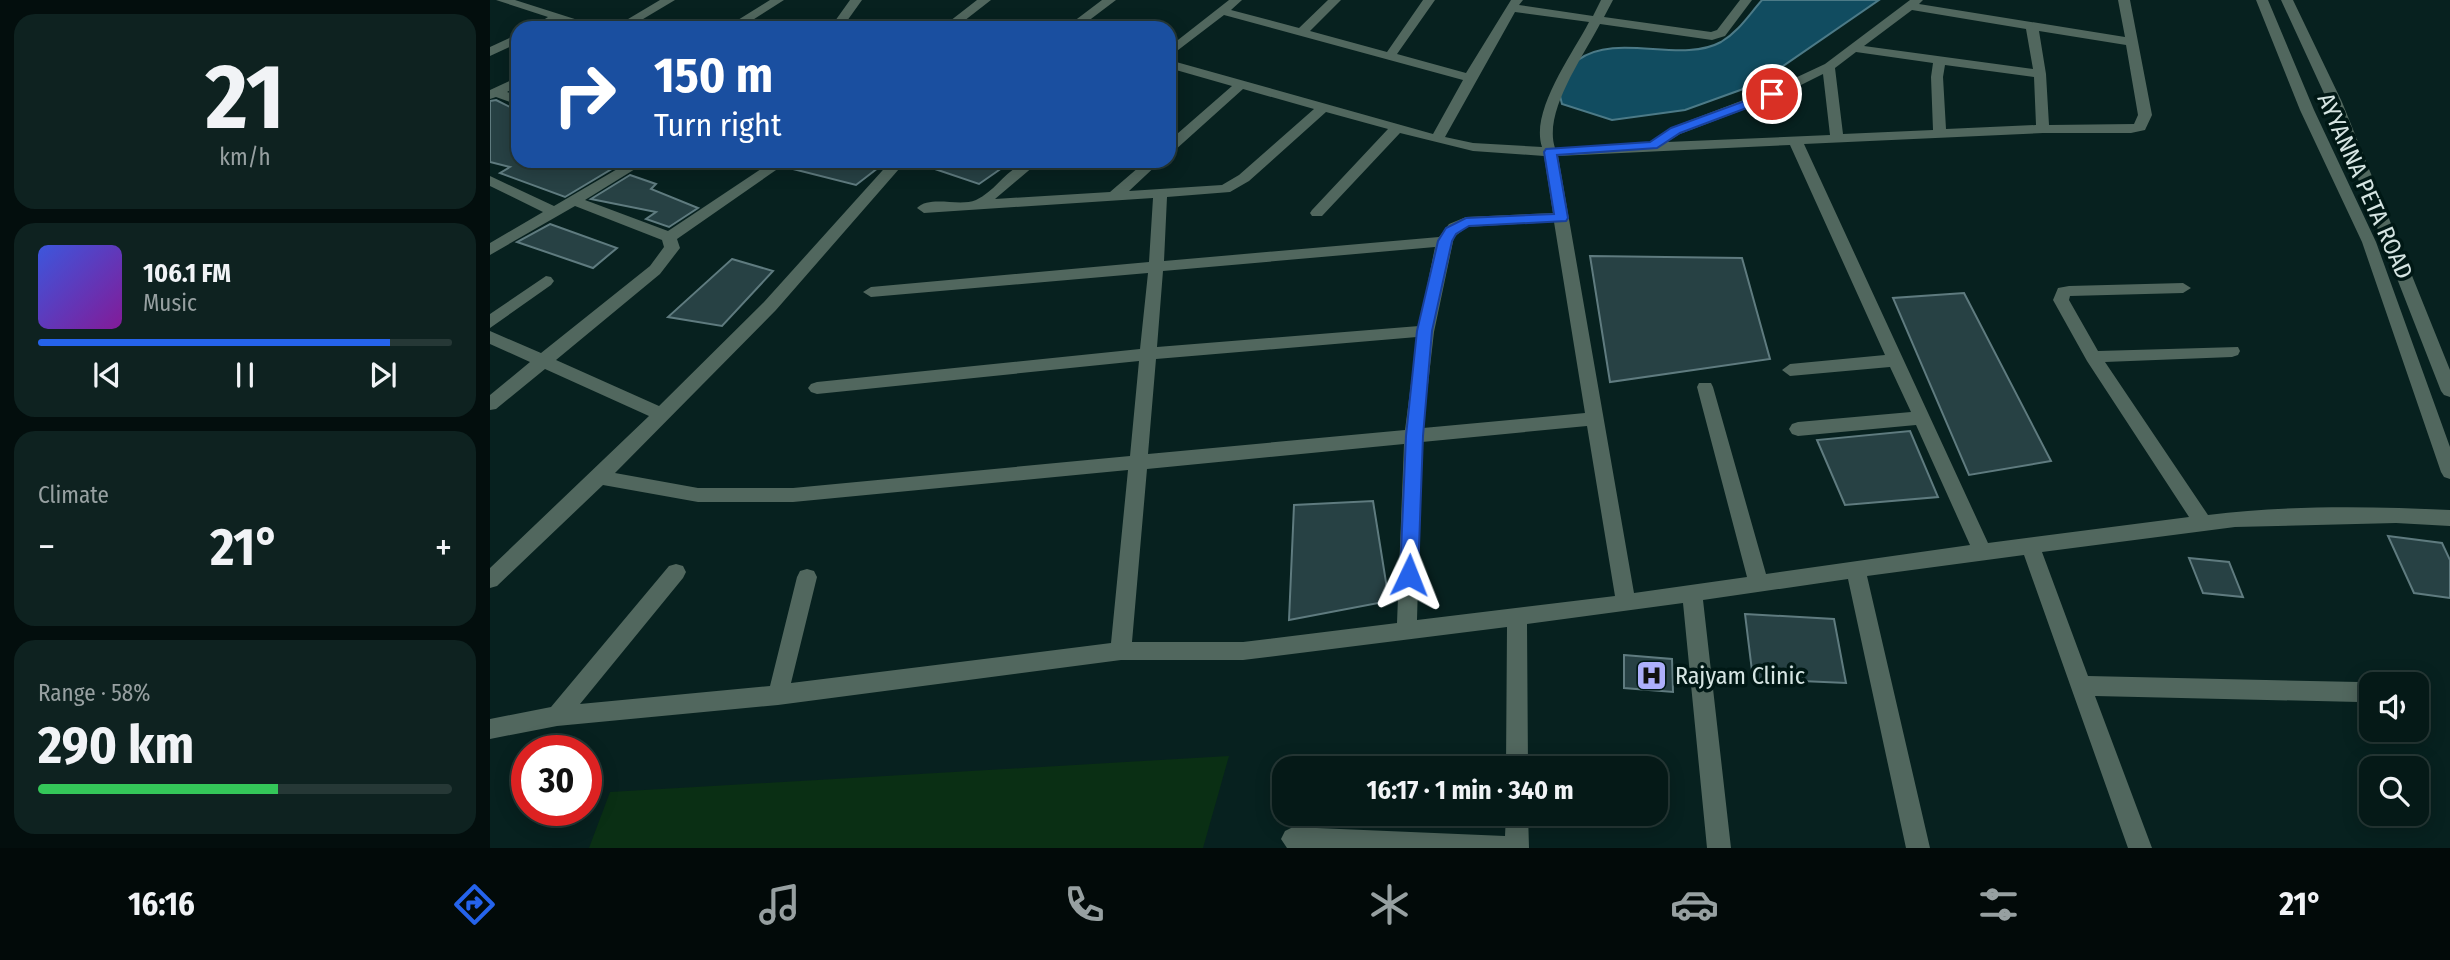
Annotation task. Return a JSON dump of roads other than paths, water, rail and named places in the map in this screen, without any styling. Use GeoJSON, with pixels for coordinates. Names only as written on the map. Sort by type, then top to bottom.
{"type":"FeatureCollection","features":[{"type":"Feature","properties":{"kind":"street"},"geometry":{"type":"LineString","coordinates":[[502,0],[572,21]]}},
{"type":"Feature","properties":{"kind":"street"},"geometry":{"type":"LineString","coordinates":[[632,21],[670,0]]}},
{"type":"Feature","properties":{"kind":"street"},"geometry":{"type":"LineString","coordinates":[[744,21],[778,0]]}},
{"type":"Feature","properties":{"kind":"street"},"geometry":{"type":"LineString","coordinates":[[841,21],[856,0]]}},
{"type":"Feature","properties":{"kind":"street"},"geometry":{"type":"LineString","coordinates":[[956,21],[985,0]]}},
{"type":"Feature","properties":{"kind":"street"},"geometry":{"type":"LineString","coordinates":[[1082,21],[1110,0]]}},
{"type":"Feature","properties":{"kind":"street"},"geometry":{"type":"LineString","coordinates":[[1176,48],[1237,0]]}},
{"type":"Feature","properties":{"kind":"street"},"geometry":{"type":"LineString","coordinates":[[1300,34],[1335,0]]}},
{"type":"Feature","properties":{"kind":"street"},"geometry":{"type":"LineString","coordinates":[[1389,57],[1429,0]]}},
{"type":"Feature","properties":{"kind":"street"},"geometry":{"type":"LineString","coordinates":[[1607,0],[1549,110],[1544,134],[1550,152],[1626,603]]}},
{"type":"Feature","properties":{"kind":"street"},"geometry":{"type":"LineString","coordinates":[[1437,139],[1515,4],[1712,36],[1721,33],[1746,0]]}},
{"type":"Feature","properties":{"kind":"street"},"geometry":{"type":"LineString","coordinates":[[1176,66],[1437,139],[1473,147],[1550,152],[1653,145],[2140,127],[2145,115],[2124,0]]}},
{"type":"Feature","properties":{"kind":"street","name":"AYYANNA PETA ROAD"},"geometry":{"type":"LineString","coordinates":[[2262,0],[2307,110],[2369,242],[2450,472]]}},
{"type":"Feature","properties":{"kind":"street"},"geometry":{"type":"LineString","coordinates":[[2287,0],[2335,102],[2450,391]]}},
{"type":"Feature","properties":{"kind":"street"},"geometry":{"type":"LineString","coordinates":[[1653,145],[1675,131],[1772,94],[1829,67],[1913,3],[2032,27],[2131,42]]}},
{"type":"Feature","properties":{"kind":"street"},"geometry":{"type":"LineString","coordinates":[[1223,11],[1470,78]]}},
{"type":"Feature","properties":{"kind":"street"},"geometry":{"type":"LineString","coordinates":[[550,21],[558,17]]}},
{"type":"Feature","properties":{"kind":"street"},"geometry":{"type":"LineString","coordinates":[[2032,27],[2040,74],[2043,129]]}},
{"type":"Feature","properties":{"kind":"street"},"geometry":{"type":"LineString","coordinates":[[490,52],[511,42]]}},
{"type":"Feature","properties":{"kind":"street"},"geometry":{"type":"LineString","coordinates":[[1852,48],[2040,74]]}},
{"type":"Feature","properties":{"kind":"street"},"geometry":{"type":"LineString","coordinates":[[1940,60],[1937,78],[1940,134]]}},
{"type":"Feature","properties":{"kind":"street"},"geometry":{"type":"LineString","coordinates":[[1829,67],[1837,138]]}},
{"type":"Feature","properties":{"kind":"street"},"geometry":{"type":"LineString","coordinates":[[493,93],[511,84]]}},
{"type":"Feature","properties":{"kind":"street"},"geometry":{"type":"LineString","coordinates":[[1176,142],[1241,84]]}},
{"type":"Feature","properties":{"kind":"street"},"geometry":{"type":"LineString","coordinates":[[493,93],[511,99]]}},
{"type":"Feature","properties":{"kind":"street"},"geometry":{"type":"LineString","coordinates":[[924,208],[1217,190],[1231,186],[1324,107]]}},
{"type":"Feature","properties":{"kind":"street"},"geometry":{"type":"LineString","coordinates":[[1317,213],[1397,128]]}},
{"type":"Feature","properties":{"kind":"street"},"geometry":{"type":"LineString","coordinates":[[1796,139],[1983,552]]}},
{"type":"Feature","properties":{"kind":"street"},"geometry":{"type":"LineString","coordinates":[[490,250],[629,168]]}},
{"type":"Feature","properties":{"kind":"street"},"geometry":{"type":"LineString","coordinates":[[669,237],[772,168]]}},
{"type":"Feature","properties":{"kind":"street"},"geometry":{"type":"LineString","coordinates":[[490,580],[599,477],[778,297],[892,168]]}},
{"type":"Feature","properties":{"kind":"street"},"geometry":{"type":"LineString","coordinates":[[978,205],[1025,168]]}},
{"type":"Feature","properties":{"kind":"street"},"geometry":{"type":"LineString","coordinates":[[1114,196],[1146,168]]}},
{"type":"Feature","properties":{"kind":"street"},"geometry":{"type":"LineString","coordinates":[[490,180],[555,212]]}},
{"type":"Feature","properties":{"kind":"street"},"geometry":{"type":"LineString","coordinates":[[1121,651],[1156,266],[1160,194]]}},
{"type":"Feature","properties":{"kind":"street"},"geometry":{"type":"LineString","coordinates":[[574,201],[669,237]]}},
{"type":"Feature","properties":{"kind":"street"},"geometry":{"type":"LineString","coordinates":[[1407,630],[1415,436],[1424,331],[1445,241],[1457,225],[1466,222],[1561,218]]}},
{"type":"Feature","properties":{"kind":"street"},"geometry":{"type":"LineString","coordinates":[[490,404],[655,270],[672,248],[669,237]]}},
{"type":"Feature","properties":{"kind":"street"},"geometry":{"type":"LineString","coordinates":[[871,292],[1445,241]]}},
{"type":"Feature","properties":{"kind":"street"},"geometry":{"type":"LineString","coordinates":[[490,322],[546,281]]}},
{"type":"Feature","properties":{"kind":"street"},"geometry":{"type":"LineString","coordinates":[[2183,288],[2064,292],[2061,300],[2093,356],[2203,523]]}},
{"type":"Feature","properties":{"kind":"street"},"geometry":{"type":"LineString","coordinates":[[817,388],[1147,354],[1424,331]]}},
{"type":"Feature","properties":{"kind":"street"},"geometry":{"type":"LineString","coordinates":[[490,337],[540,362],[662,415]]}},
{"type":"Feature","properties":{"kind":"street"},"geometry":{"type":"LineString","coordinates":[[2093,356],[2232,351]]}},
{"type":"Feature","properties":{"kind":"street"},"geometry":{"type":"LineString","coordinates":[[1790,370],[1896,360]]}},
{"type":"Feature","properties":{"kind":"street"},"geometry":{"type":"LineString","coordinates":[[1705,387],[1759,584]]}},
{"type":"Feature","properties":{"kind":"street"},"geometry":{"type":"LineString","coordinates":[[1798,429],[1922,418]]}},
{"type":"Feature","properties":{"kind":"street"},"geometry":{"type":"LineString","coordinates":[[599,477],[698,495],[780,496],[1595,419]]}},
{"type":"Feature","properties":{"kind":"street"},"geometry":{"type":"LineString","coordinates":[[490,729],[557,716],[778,695],[1121,651],[1243,651],[1626,603],[1856,569],[2235,519],[2396,515],[2450,518]]}},
{"type":"Feature","properties":{"kind":"street"},"geometry":{"type":"LineString","coordinates":[[2030,546],[2140,848]]}},
{"type":"Feature","properties":{"kind":"street"},"geometry":{"type":"LineString","coordinates":[[1856,569],[1918,848]]}},
{"type":"Feature","properties":{"kind":"street"},"geometry":{"type":"LineString","coordinates":[[557,716],[676,572]]}},
{"type":"Feature","properties":{"kind":"street"},"geometry":{"type":"LineString","coordinates":[[778,695],[807,577]]}},
{"type":"Feature","properties":{"kind":"street"},"geometry":{"type":"LineString","coordinates":[[1692,594],[1719,848]]}},
{"type":"Feature","properties":{"kind":"street"},"geometry":{"type":"LineString","coordinates":[[1517,617],[1517,756]]}},
{"type":"Feature","properties":{"kind":"street"},"geometry":{"type":"LineString","coordinates":[[2081,686],[2359,692]]}},
{"type":"Feature","properties":{"kind":"street"},"geometry":{"type":"LineString","coordinates":[[1293,839],[1517,848],[1517,826]]}},
{"type":"Feature","properties":{"kind":"water"},"geometry":{"type":"Polygon","coordinates":[[[1762,0],[1879,0],[1757,84],[1685,110],[1612,120],[1562,104],[1559,92],[1570,70],[1575,62],[1593,52],[1611,48],[1705,48],[1721,42],[1733,33],[1762,0]]]}},
{"type":"Feature","properties":{"kind":"place","name":"Rajyam Clinic"},"geometry":{"type":"Point","coordinates":[1652,676]}}]}
